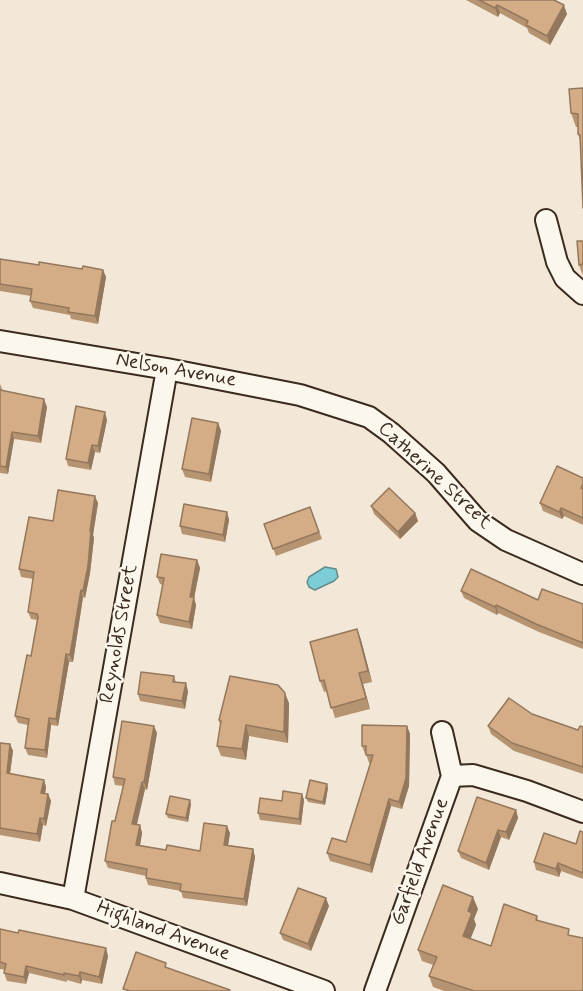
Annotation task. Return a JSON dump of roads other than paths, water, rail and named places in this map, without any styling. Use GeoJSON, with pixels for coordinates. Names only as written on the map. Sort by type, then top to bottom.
{"type":"FeatureCollection","features":[{"type":"Feature","properties":{"kind":"street"},"geometry":{"type":"LineString","coordinates":[[546,220],[557,262],[565,278],[583,294]]}},
{"type":"Feature","properties":{"kind":"street","name":"Nelson Avenue"},"geometry":{"type":"LineString","coordinates":[[0,341],[167,369],[300,395],[350,409]]}},
{"type":"Feature","properties":{"kind":"street","name":"Reynolds Street"},"geometry":{"type":"LineString","coordinates":[[73,899],[167,369]]}},
{"type":"Feature","properties":{"kind":"street","name":"Catherine Street"},"geometry":{"type":"LineString","coordinates":[[350,409],[369,417],[392,432],[436,473],[478,522],[506,540],[583,574]]}},
{"type":"Feature","properties":{"kind":"street","name":"Garfield Avenue"},"geometry":{"type":"LineString","coordinates":[[375,991],[452,776],[442,732]]}},
{"type":"Feature","properties":{"kind":"street"},"geometry":{"type":"LineString","coordinates":[[452,776],[473,775],[527,791],[583,812]]}},
{"type":"Feature","properties":{"kind":"street","name":"Highland Avenue"},"geometry":{"type":"LineString","coordinates":[[0,883],[73,899],[324,991]]}},
{"type":"Feature","properties":{"kind":"water"},"geometry":{"type":"Polygon","coordinates":[[[325,567],[336,569],[338,577],[315,590],[309,587],[307,582],[309,577],[325,567]]]}}]}
